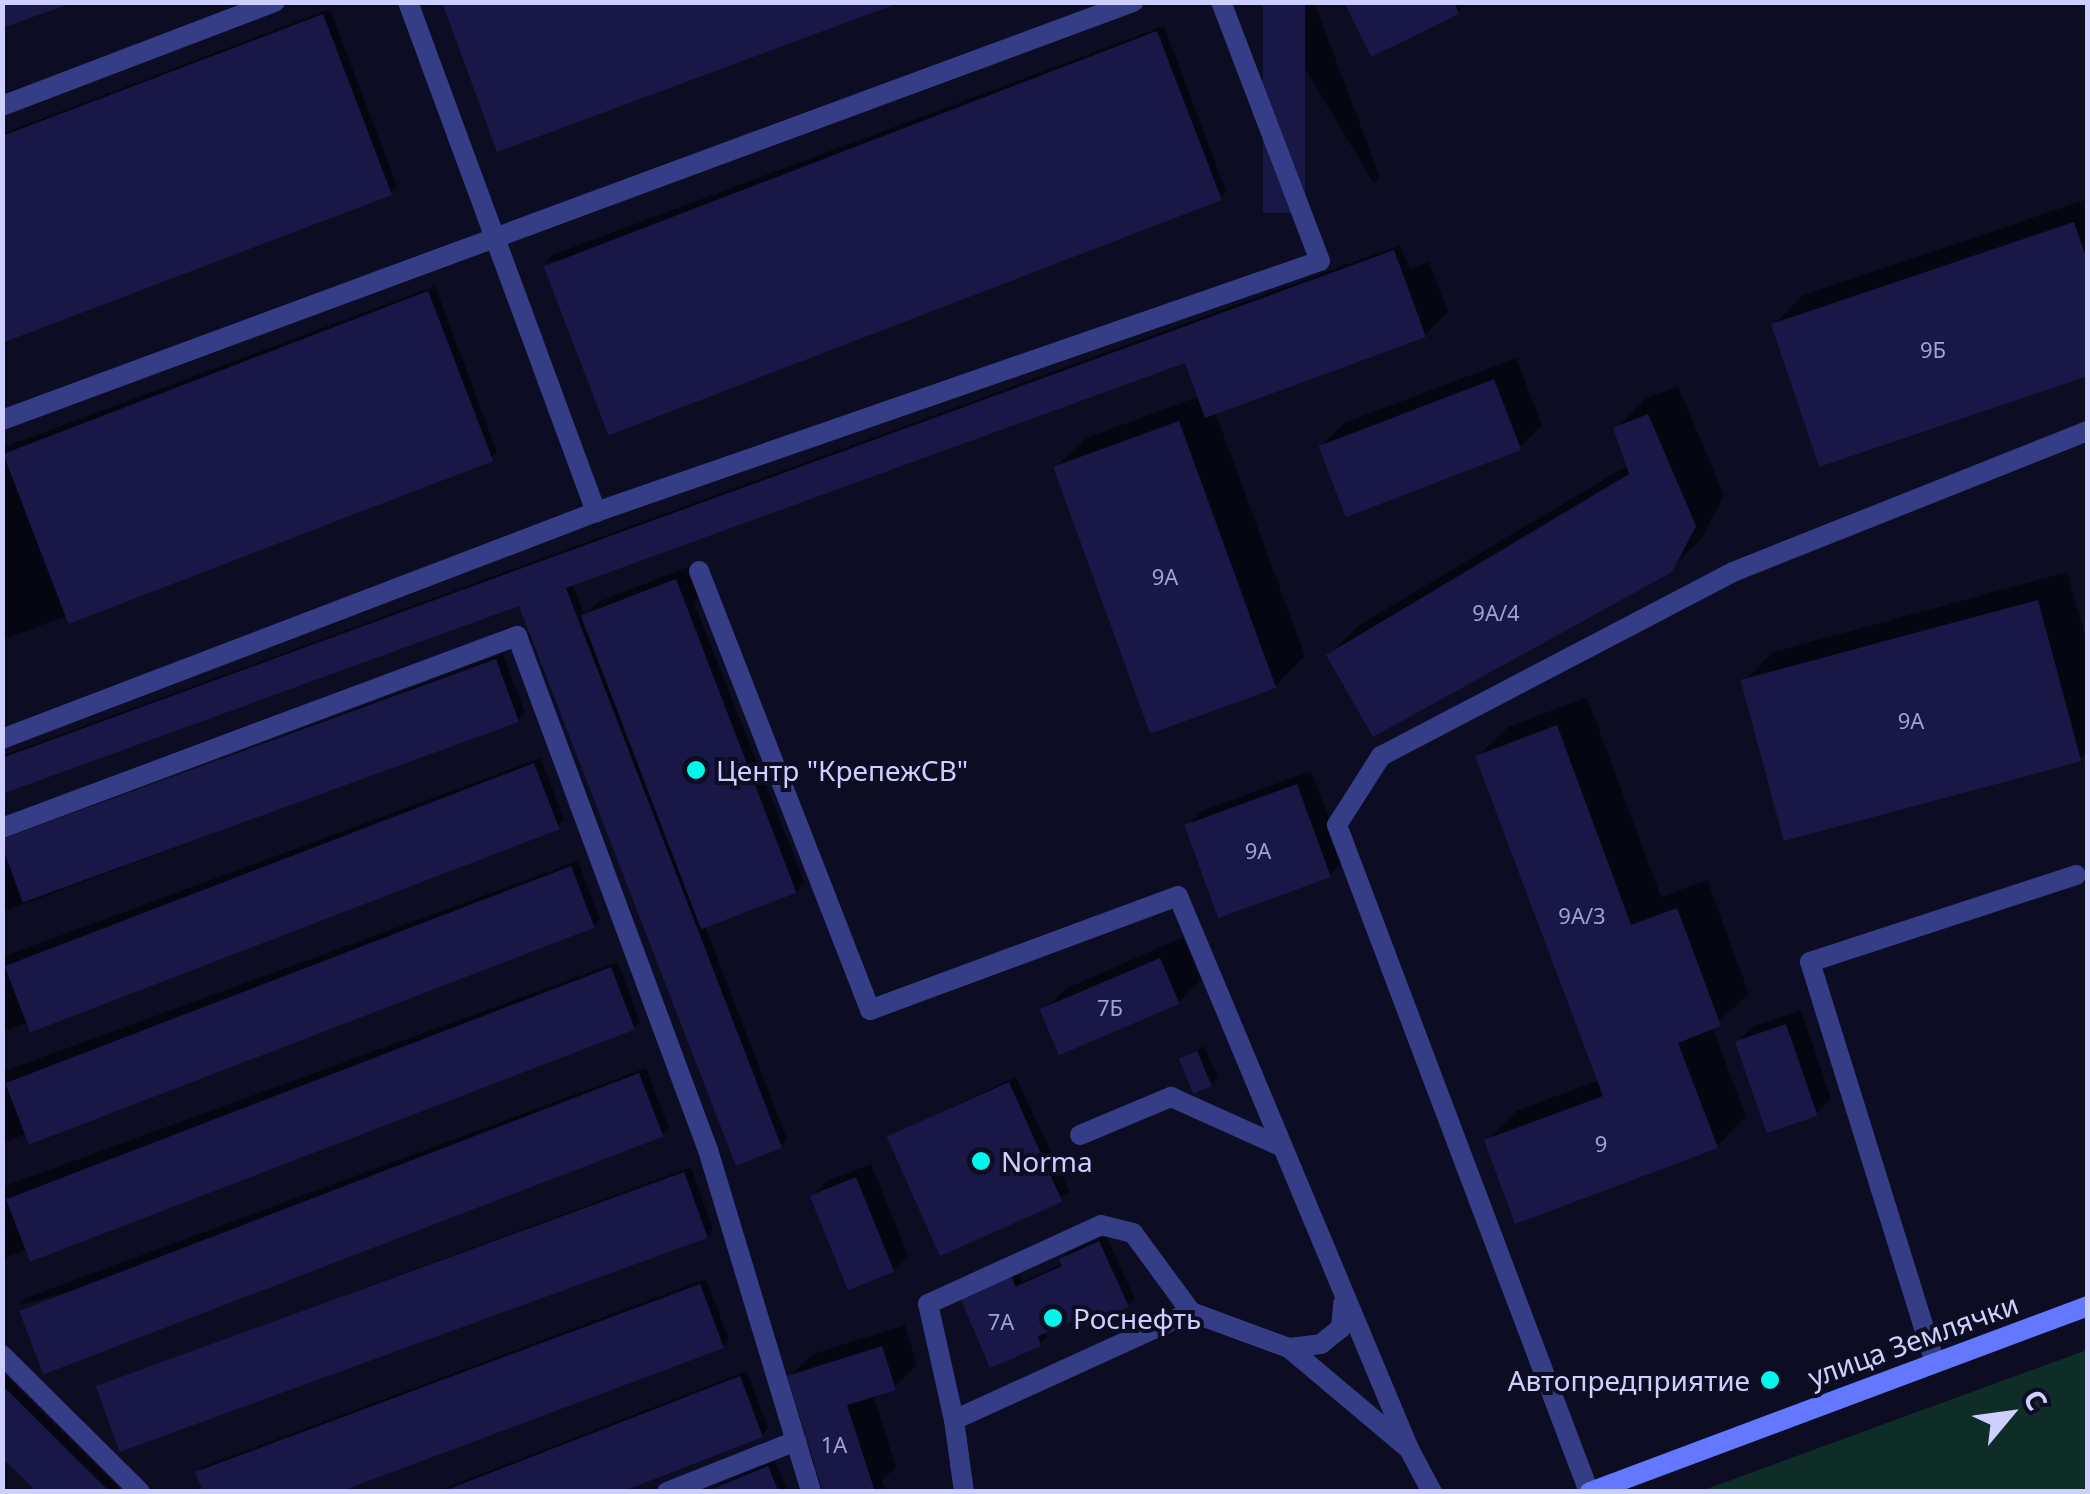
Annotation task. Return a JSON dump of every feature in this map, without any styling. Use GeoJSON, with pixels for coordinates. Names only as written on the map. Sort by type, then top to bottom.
{"type":"FeatureCollection","features":[{"type":"Feature","properties":{"kind":"street","name":"улица Землячки"},"geometry":{"type":"LineString","coordinates":[[1589,1492],[1934,1360],[2088,1306]]}},
{"type":"Feature","properties":{"kind":"lane"},"geometry":{"type":"LineString","coordinates":[[2,106],[275,2]]}},
{"type":"Feature","properties":{"kind":"lane"},"geometry":{"type":"LineString","coordinates":[[408,2],[596,512]]}},
{"type":"Feature","properties":{"kind":"lane"},"geometry":{"type":"LineString","coordinates":[[2,420],[1133,2]]}},
{"type":"Feature","properties":{"kind":"lane"},"geometry":{"type":"LineString","coordinates":[[2,739],[596,512],[1320,261],[1222,2]]}},
{"type":"Feature","properties":{"kind":"lane"},"geometry":{"type":"LineString","coordinates":[[1589,1492],[1337,825],[1381,756],[1733,572],[2088,431]]}},
{"type":"Feature","properties":{"kind":"lane"},"geometry":{"type":"LineString","coordinates":[[698,572],[870,1010],[1178,896],[1278,1145],[1409,1449],[1432,1492]]}},
{"type":"Feature","properties":{"kind":"lane"},"geometry":{"type":"LineString","coordinates":[[2,828],[516,636],[708,1150],[812,1492]]}},
{"type":"Feature","properties":{"kind":"lane"},"geometry":{"type":"LineString","coordinates":[[1934,1360],[1810,962],[2076,874]]}},
{"type":"Feature","properties":{"kind":"lane"},"geometry":{"type":"LineString","coordinates":[[1080,1135],[1171,1097],[1278,1145]]}},
{"type":"Feature","properties":{"kind":"lane"},"geometry":{"type":"LineString","coordinates":[[964,1492],[954,1420],[928,1304],[1102,1225],[1133,1233],[1191,1312],[1289,1348],[1409,1449]]}},
{"type":"Feature","properties":{"kind":"lane"},"geometry":{"type":"LineString","coordinates":[[1289,1348],[1321,1344],[1342,1328],[1344,1296]]}},
{"type":"Feature","properties":{"kind":"lane"},"geometry":{"type":"LineString","coordinates":[[954,1420],[1191,1312]]}},
{"type":"Feature","properties":{"kind":"lane"},"geometry":{"type":"LineString","coordinates":[[2,1355],[140,1492]]}},
{"type":"Feature","properties":{"kind":"lane"},"geometry":{"type":"LineString","coordinates":[[667,1492],[796,1440]]}},
{"type":"Feature","properties":{"kind":"green space"},"geometry":{"type":"Polygon","coordinates":[[[2087,1350],[2087,1491],[1701,1491],[2087,1350]]]}},
{"type":"Feature","properties":{"kind":"building"},"geometry":{"type":"Polygon","coordinates":[[[2,2],[71,2],[72,3],[2,28],[2,2]]]}},
{"type":"Feature","properties":{"kind":"building"},"geometry":{"type":"Polygon","coordinates":[[[442,2],[899,2],[899,3],[497,152],[442,2]]]}},
{"type":"Feature","properties":{"kind":"building"},"geometry":{"type":"Polygon","coordinates":[[[1263,2],[1305,2],[1305,213],[1263,213],[1263,2]]]}},
{"type":"Feature","properties":{"kind":"building"},"geometry":{"type":"Polygon","coordinates":[[[1344,2],[1454,2],[1459,14],[1371,57],[1344,2]]]}},
{"type":"Feature","properties":{"kind":"building"},"geometry":{"type":"Polygon","coordinates":[[[323,14],[392,195],[2,343],[2,136],[323,14]]]}},
{"type":"Feature","properties":{"kind":"building"},"geometry":{"type":"Polygon","coordinates":[[[1157,31],[1222,200],[609,435],[544,266],[1157,31]]]}},
{"type":"Feature","properties":{"kind":"building"},"geometry":{"type":"Polygon","coordinates":[[[2074,222],[2088,263],[2088,376],[1819,467],[1771,324],[2074,222]]]}},
{"type":"Feature","properties":{"kind":"building"},"geometry":{"type":"Polygon","coordinates":[[[1394,250],[1426,337],[1205,418],[1185,363],[566,588],[782,1148],[736,1166],[519,606],[2,794],[2,758],[1394,250]]]}},
{"type":"Feature","properties":{"kind":"building"},"geometry":{"type":"Polygon","coordinates":[[[428,291],[493,461],[68,624],[3,454],[428,291]]]}},
{"type":"Feature","properties":{"kind":"building"},"geometry":{"type":"Polygon","coordinates":[[[1494,379],[1521,450],[1346,517],[1318,446],[1494,379]]]}},
{"type":"Feature","properties":{"kind":"building"},"geometry":{"type":"Polygon","coordinates":[[[1648,414],[1696,526],[1672,572],[1373,737],[1326,655],[1629,474],[1613,428],[1648,414]]]}},
{"type":"Feature","properties":{"kind":"building"},"geometry":{"type":"Polygon","coordinates":[[[1179,421],[1276,688],[1150,734],[1053,467],[1179,421]]]}},
{"type":"Feature","properties":{"kind":"building","name":"Центр \"КрепежСВ\""},"geometry":{"type":"Polygon","coordinates":[[[676,579],[796,893],[701,929],[581,616],[676,579]]]}},
{"type":"Feature","properties":{"kind":"building"},"geometry":{"type":"Polygon","coordinates":[[[2038,600],[2081,761],[1784,841],[1740,680],[2038,600]]]}},
{"type":"Feature","properties":{"kind":"building"},"geometry":{"type":"Polygon","coordinates":[[[496,659],[519,722],[23,903],[2,839],[496,659]]]}},
{"type":"Feature","properties":{"kind":"building"},"geometry":{"type":"Polygon","coordinates":[[[1557,725],[1631,925],[1677,908],[1721,1026],[1678,1043],[1718,1148],[1515,1224],[1484,1140],[1603,1096],[1475,756],[1557,725]]]}},
{"type":"Feature","properties":{"kind":"building"},"geometry":{"type":"Polygon","coordinates":[[[534,763],[559,829],[30,1032],[5,966],[534,763]]]}},
{"type":"Feature","properties":{"kind":"building"},"geometry":{"type":"Polygon","coordinates":[[[1297,784],[1331,877],[1218,918],[1184,825],[1297,784]]]}},
{"type":"Feature","properties":{"kind":"building"},"geometry":{"type":"Polygon","coordinates":[[[571,866],[595,928],[29,1145],[5,1083],[571,866]]]}},
{"type":"Feature","properties":{"kind":"building"},"geometry":{"type":"Polygon","coordinates":[[[1160,958],[1180,1004],[1059,1055],[1039,1009],[1160,958]]]}},
{"type":"Feature","properties":{"kind":"building"},"geometry":{"type":"Polygon","coordinates":[[[611,967],[635,1030],[30,1262],[6,1199],[611,967]]]}},
{"type":"Feature","properties":{"kind":"building"},"geometry":{"type":"Polygon","coordinates":[[[1786,1024],[1818,1116],[1767,1133],[1735,1042],[1786,1024]]]}},
{"type":"Feature","properties":{"kind":"building"},"geometry":{"type":"Polygon","coordinates":[[[1197,1051],[1212,1086],[1193,1094],[1179,1059],[1197,1051]]]}},
{"type":"Feature","properties":{"kind":"building"},"geometry":{"type":"Polygon","coordinates":[[[639,1073],[663,1136],[43,1374],[19,1311],[639,1073]]]}},
{"type":"Feature","properties":{"kind":"building"},"geometry":{"type":"Polygon","coordinates":[[[1009,1082],[1062,1202],[940,1256],[887,1137],[1009,1082]]]}},
{"type":"Feature","properties":{"kind":"building"},"geometry":{"type":"Polygon","coordinates":[[[684,1172],[708,1238],[120,1452],[96,1386],[684,1172]]]}},
{"type":"Feature","properties":{"kind":"building"},"geometry":{"type":"Polygon","coordinates":[[[856,1177],[894,1272],[848,1290],[810,1196],[856,1177]]]}},
{"type":"Feature","properties":{"kind":"building"},"geometry":{"type":"Polygon","coordinates":[[[1099,1241],[1129,1307],[1087,1327],[1083,1316],[1038,1336],[1041,1346],[990,1368],[960,1298],[1012,1276],[1015,1287],[1062,1266],[1059,1259],[1099,1241]]]}},
{"type":"Feature","properties":{"kind":"building"},"geometry":{"type":"Polygon","coordinates":[[[700,1284],[724,1348],[339,1492],[203,1492],[195,1472],[700,1284]]]}},
{"type":"Feature","properties":{"kind":"building"},"geometry":{"type":"Polygon","coordinates":[[[882,1346],[896,1390],[847,1405],[875,1492],[823,1492],[787,1376],[882,1346]]]}},
{"type":"Feature","properties":{"kind":"building"},"geometry":{"type":"Polygon","coordinates":[[[740,1376],[763,1437],[621,1492],[441,1492],[740,1376]]]}},
{"type":"Feature","properties":{"kind":"building"},"geometry":{"type":"Polygon","coordinates":[[[2,1385],[110,1492],[37,1492],[2,1458],[2,1385]]]}},
{"type":"Feature","properties":{"kind":"building"},"geometry":{"type":"Polygon","coordinates":[[[768,1466],[779,1492],[707,1492],[707,1491],[768,1466]]]}},
{"type":"Feature","properties":{"kind":"place","name":"Центр \"КрепежСВ\""},"geometry":{"type":"Point","coordinates":[696,770]}},
{"type":"Feature","properties":{"kind":"place","name":"Norma"},"geometry":{"type":"Point","coordinates":[981,1161]}},
{"type":"Feature","properties":{"kind":"place","name":"Роснефть"},"geometry":{"type":"Point","coordinates":[1053,1318]}},
{"type":"Feature","properties":{"kind":"place","name":"Автопредприятие"},"geometry":{"type":"Point","coordinates":[1770,1380]}}]}
